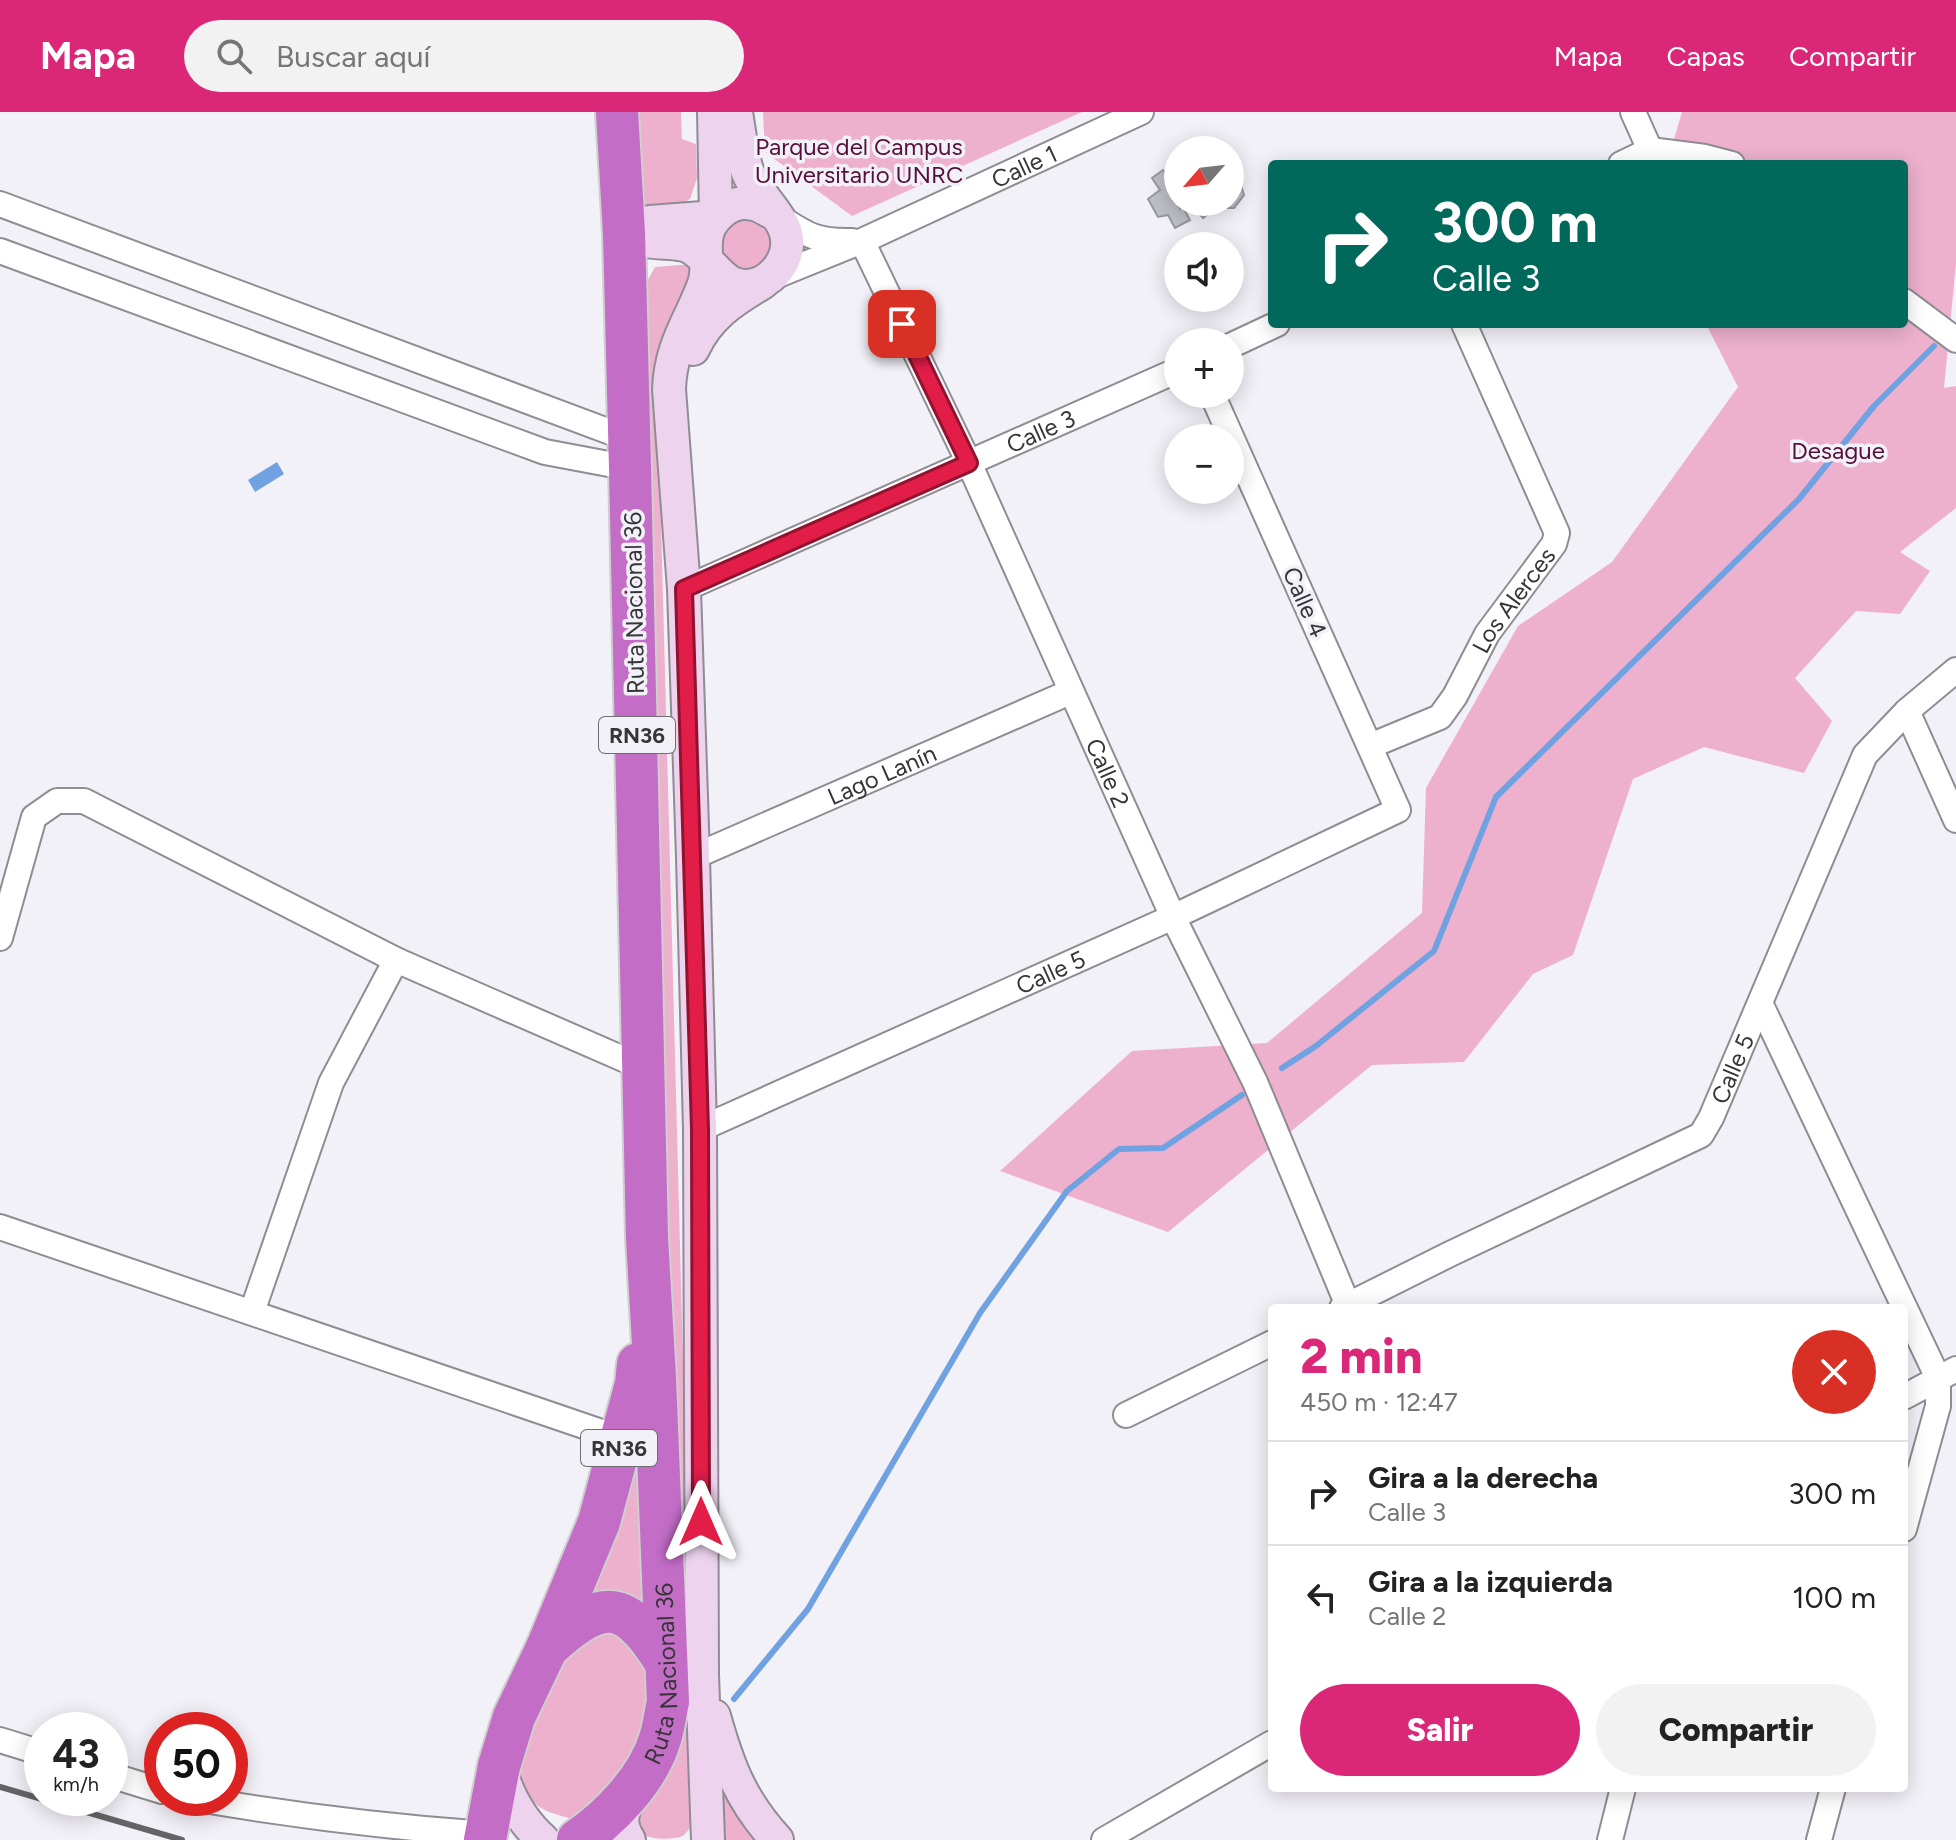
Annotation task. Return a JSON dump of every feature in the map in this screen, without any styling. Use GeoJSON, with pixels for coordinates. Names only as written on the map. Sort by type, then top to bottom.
{"type":"FeatureCollection","features":[{"type":"Feature","properties":{"kind":"highway","name":"Ruta Nacional 36"},"geometry":{"type":"LineString","coordinates":[[578,1840],[595,1828],[628,1795],[660,1741],[668,1702],[684,1668],[655,1378],[647,1238],[630,453],[617,112]]}},
{"type":"Feature","properties":{"kind":"highway","name":"Ruta Nacional 36"},"geometry":{"type":"LineString","coordinates":[[486,1837],[499,1766],[514,1717],[547,1648],[599,1522],[622,1439],[636,1384],[647,1238]]}},
{"type":"Feature","properties":{"kind":"highway","name":"RN36"},"geometry":{"type":"LineString","coordinates":[[547,1648],[573,1624],[608,1611],[620,1613],[636,1622],[684,1668]]}},
{"type":"Feature","properties":{"kind":"main road"},"geometry":{"type":"LineString","coordinates":[[708,1840],[684,1668],[700,1129],[684,589],[669,389],[670,363],[701,292],[709,259],[706,242],[716,217],[714,112]]}},
{"type":"Feature","properties":{"kind":"main road"},"geometry":{"type":"LineString","coordinates":[[676,472],[685,375],[694,346],[710,318],[768,279],[781,266],[787,249],[785,230],[746,168],[736,112]]}},
{"type":"Feature","properties":{"kind":"main road"},"geometry":{"type":"LineString","coordinates":[[624,233],[650,222],[716,217],[744,202],[756,204],[775,214]]}},
{"type":"Feature","properties":{"kind":"main road"},"geometry":{"type":"LineString","coordinates":[[624,233],[649,241],[687,245],[709,259],[731,283],[745,285],[768,279]]}},
{"type":"Feature","properties":{"kind":"main road"},"geometry":{"type":"LineString","coordinates":[[684,1668],[729,1767],[759,1821],[777,1840]]}},
{"type":"Feature","properties":{"kind":"main road"},"geometry":{"type":"LineString","coordinates":[[499,1766],[505,1789],[514,1805],[533,1832],[543,1840]]}},
{"type":"Feature","properties":{"kind":"main road"},"geometry":{"type":"LineString","coordinates":[[628,1795],[621,1817],[622,1830],[629,1840]]}},
{"type":"Feature","properties":{"kind":"street","name":"Calle 1"},"geometry":{"type":"LineString","coordinates":[[768,279],[862,241],[1141,112]]}},
{"type":"Feature","properties":{"kind":"street"},"geometry":{"type":"LineString","coordinates":[[1633,112],[1650,150]]}},
{"type":"Feature","properties":{"kind":"street"},"geometry":{"type":"LineString","coordinates":[[1629,160],[1650,150],[1717,160]]}},
{"type":"Feature","properties":{"kind":"street"},"geometry":{"type":"LineString","coordinates":[[0,204],[630,453]]}},
{"type":"Feature","properties":{"kind":"street","name":"Calle 1"},"geometry":{"type":"LineString","coordinates":[[775,214],[811,237],[830,242],[862,241]]}},
{"type":"Feature","properties":{"kind":"street","name":"Calle 2"},"geometry":{"type":"LineString","coordinates":[[862,241],[969,463],[1173,917],[1255,1082],[1345,1304]]}},
{"type":"Feature","properties":{"kind":"street"},"geometry":{"type":"LineString","coordinates":[[0,251],[545,452],[630,453]]}},
{"type":"Feature","properties":{"kind":"street"},"geometry":{"type":"LineString","coordinates":[[1908,304],[1956,340]]}},
{"type":"Feature","properties":{"kind":"street"},"geometry":{"type":"LineString","coordinates":[[1244,339],[1268,328]]}},
{"type":"Feature","properties":{"kind":"street","name":"Los Alerces"},"geometry":{"type":"LineString","coordinates":[[1370,746],[1440,717],[1455,696],[1487,634],[1554,544],[1557,533],[1466,328]]}},
{"type":"Feature","properties":{"kind":"street","name":"Calle 3"},"geometry":{"type":"LineString","coordinates":[[684,589],[1164,376]]}},
{"type":"Feature","properties":{"kind":"street","name":"Calle 4"},"geometry":{"type":"LineString","coordinates":[[1218,408],[1398,810]]}},
{"type":"Feature","properties":{"kind":"street","name":"Calle 5"},"geometry":{"type":"LineString","coordinates":[[1352,1304],[1701,1135],[1761,1005],[1865,755],[1907,711],[1953,673]]}},
{"type":"Feature","properties":{"kind":"street","name":"Lago Lanín"},"geometry":{"type":"LineString","coordinates":[[693,857],[1070,692]]}},
{"type":"Feature","properties":{"kind":"street"},"geometry":{"type":"LineString","coordinates":[[1907,711],[1956,820]]}},
{"type":"Feature","properties":{"kind":"street"},"geometry":{"type":"LineString","coordinates":[[0,938],[34,817],[57,801],[84,801],[396,960],[644,1068]]}},
{"type":"Feature","properties":{"kind":"street","name":"Calle 5"},"geometry":{"type":"LineString","coordinates":[[700,1129],[1173,917],[1398,810]]}},
{"type":"Feature","properties":{"kind":"street"},"geometry":{"type":"LineString","coordinates":[[252,1312],[331,1083],[396,960]]}},
{"type":"Feature","properties":{"kind":"street"},"geometry":{"type":"LineString","coordinates":[[1761,1005],[1947,1374],[1908,1515]]}},
{"type":"Feature","properties":{"kind":"street"},"geometry":{"type":"LineString","coordinates":[[0,1227],[622,1439]]}},
{"type":"Feature","properties":{"kind":"street"},"geometry":{"type":"LineString","coordinates":[[1126,1415],[1268,1345]]}},
{"type":"Feature","properties":{"kind":"street"},"geometry":{"type":"LineString","coordinates":[[1908,1395],[1947,1374]]}},
{"type":"Feature","properties":{"kind":"street"},"geometry":{"type":"LineString","coordinates":[[0,1740],[24,1747]]}},
{"type":"Feature","properties":{"kind":"street"},"geometry":{"type":"LineString","coordinates":[[1104,1840],[1268,1745]]}},
{"type":"Feature","properties":{"kind":"street"},"geometry":{"type":"LineString","coordinates":[[1610,1840],[1622,1792]]}},
{"type":"Feature","properties":{"kind":"street"},"geometry":{"type":"LineString","coordinates":[[1819,1840],[1832,1792]]}},
{"type":"Feature","properties":{"kind":"street"},"geometry":{"type":"LineString","coordinates":[[248,1808],[486,1837]]}},
{"type":"Feature","properties":{"kind":"green space"},"geometry":{"type":"Polygon","coordinates":[[[635,112],[681,112],[682,139],[696,144],[697,178],[690,199],[669,211],[648,209],[636,188],[635,112]]]}},
{"type":"Feature","properties":{"kind":"green space","name":"Parque del Campus Universitario UNRC"},"geometry":{"type":"Polygon","coordinates":[[[763,112],[1082,112],[852,216],[765,152],[763,112]]]}},
{"type":"Feature","properties":{"kind":"green space","name":"Desague"},"geometry":{"type":"Polygon","coordinates":[[[1682,112],[1956,112],[1956,263],[1944,388],[1956,386],[1956,508],[1900,552],[1930,571],[1900,614],[1856,611],[1795,678],[1832,721],[1804,773],[1704,747],[1633,779],[1573,955],[1533,974],[1464,1062],[1372,1065],[1168,1232],[1000,1171],[1132,1051],[1267,1043],[1422,913],[1426,788],[1518,626],[1612,562],[1738,387],[1708,328],[1908,328],[1908,160],[1671,160],[1682,112]]]}},
{"type":"Feature","properties":{"kind":"green space"},"geometry":{"type":"Polygon","coordinates":[[[746,214],[757,216],[766,223],[773,232],[773,254],[766,263],[757,270],[746,272],[735,270],[726,263],[719,254],[717,243],[719,232],[726,223],[735,216],[746,214]]]}},
{"type":"Feature","properties":{"kind":"green space"},"geometry":{"type":"Polygon","coordinates":[[[692,264],[694,286],[658,406],[695,1818],[683,1836],[662,1839],[643,1834],[639,1811],[676,1746],[637,300],[655,267],[692,264]]]}},
{"type":"Feature","properties":{"kind":"green space"},"geometry":{"type":"Polygon","coordinates":[[[647,1393],[651,1613],[572,1608],[647,1393]]]}},
{"type":"Feature","properties":{"kind":"green space"},"geometry":{"type":"Polygon","coordinates":[[[597,1627],[624,1627],[653,1684],[647,1727],[627,1771],[577,1820],[535,1803],[524,1788],[515,1762],[568,1647],[597,1627]]]}},
{"type":"Feature","properties":{"kind":"green space"},"geometry":{"type":"Polygon","coordinates":[[[715,1768],[761,1840],[718,1840],[715,1768]]]}},
{"type":"Feature","properties":{"kind":"water"},"geometry":{"type":"Polygon","coordinates":[[[277,462],[284,474],[255,492],[248,480],[277,462]]]}},
{"type":"Feature","properties":{"kind":"building"},"geometry":{"type":"Polygon","coordinates":[[[1164,171],[1164,216],[1158,217],[1148,199],[1160,190],[1152,178],[1164,171]]]}},
{"type":"Feature","properties":{"kind":"building"},"geometry":{"type":"Polygon","coordinates":[[[1169,216],[1188,216],[1190,220],[1175,228],[1169,216]]]}},
{"type":"Feature","properties":{"kind":"waterway"},"geometry":{"type":"LineString","coordinates":[[1282,1068],[1316,1046],[1434,951],[1496,797],[1799,499],[1874,406],[1934,346]]}},
{"type":"Feature","properties":{"kind":"waterway"},"geometry":{"type":"LineString","coordinates":[[734,1699],[808,1609],[980,1313],[1067,1191],[1119,1149],[1163,1148],[1242,1095]]}},
{"type":"Feature","properties":{"kind":"railway"},"geometry":{"type":"LineString","coordinates":[[0,1787],[182,1840]]}},
{"type":"Feature","properties":{"kind":"route"},"geometry":{"type":"LineString","coordinates":[[701,1522],[700,1129],[684,589],[969,463],[902,324]]}}]}
